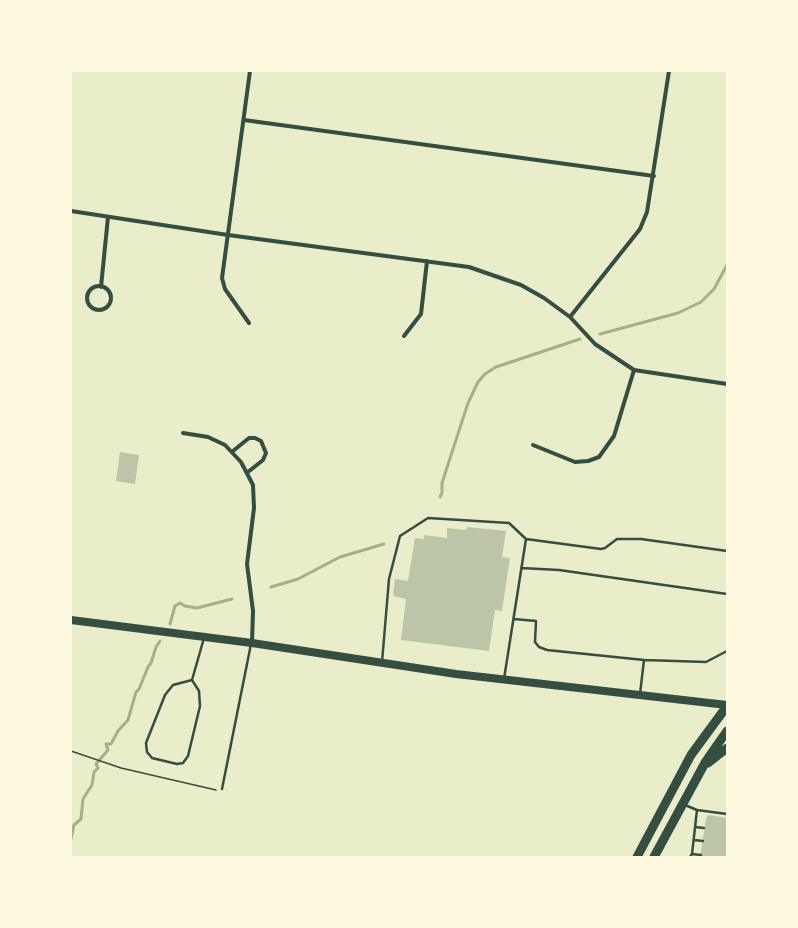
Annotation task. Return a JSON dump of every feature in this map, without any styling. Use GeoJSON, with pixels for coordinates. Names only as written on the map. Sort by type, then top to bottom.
{"type":"FeatureCollection","features":[{"type":"Feature","properties":{"kind":"main road"},"geometry":{"type":"LineString","coordinates":[[71,620],[252,643],[504,679],[727,706],[691,755],[637,857]]}},
{"type":"Feature","properties":{"kind":"main road"},"geometry":{"type":"LineString","coordinates":[[654,857],[703,767],[727,731]]}},
{"type":"Feature","properties":{"kind":"main road"},"geometry":{"type":"LineString","coordinates":[[703,767],[727,748]]}},
{"type":"Feature","properties":{"kind":"street"},"geometry":{"type":"LineString","coordinates":[[248,323],[224,289],[222,278],[250,71]]}},
{"type":"Feature","properties":{"kind":"street"},"geometry":{"type":"LineString","coordinates":[[570,317],[640,229],[647,212],[654,176],[669,71]]}},
{"type":"Feature","properties":{"kind":"street"},"geometry":{"type":"LineString","coordinates":[[244,120],[654,176]]}},
{"type":"Feature","properties":{"kind":"street"},"geometry":{"type":"LineString","coordinates":[[71,211],[228,235],[469,267],[522,285],[544,298],[570,317],[595,344],[634,370],[727,384]]}},
{"type":"Feature","properties":{"kind":"street"},"geometry":{"type":"LineString","coordinates":[[101,287],[108,217]]}},
{"type":"Feature","properties":{"kind":"street"},"geometry":{"type":"LineString","coordinates":[[404,336],[421,314],[427,261]]}},
{"type":"Feature","properties":{"kind":"street"},"geometry":{"type":"LineString","coordinates":[[101,287],[109,292],[110,300],[106,308],[97,310],[89,305],[88,296],[92,289],[101,287]]}},
{"type":"Feature","properties":{"kind":"street"},"geometry":{"type":"LineString","coordinates":[[534,445],[575,462],[588,461],[599,457],[614,436],[634,370]]}},
{"type":"Feature","properties":{"kind":"street"},"geometry":{"type":"LineString","coordinates":[[182,432],[208,438],[225,445],[233,452],[248,472],[254,484],[255,494],[247,564],[253,611],[252,643]]}},
{"type":"Feature","properties":{"kind":"street"},"geometry":{"type":"LineString","coordinates":[[233,452],[249,438],[255,438],[261,441],[266,453],[263,460],[248,472]]}},
{"type":"Feature","properties":{"kind":"lane"},"geometry":{"type":"LineString","coordinates":[[382,662],[388,579],[400,536],[428,518],[509,523],[526,540],[601,549],[617,539],[641,539],[727,551]]}},
{"type":"Feature","properties":{"kind":"lane"},"geometry":{"type":"LineString","coordinates":[[504,679],[526,540]]}},
{"type":"Feature","properties":{"kind":"lane"},"geometry":{"type":"LineString","coordinates":[[521,568],[559,570],[727,594]]}},
{"type":"Feature","properties":{"kind":"lane"},"geometry":{"type":"LineString","coordinates":[[514,619],[536,621],[535,642],[539,647],[547,650],[644,660],[706,662],[727,651]]}},
{"type":"Feature","properties":{"kind":"lane"},"geometry":{"type":"LineString","coordinates":[[192,680],[173,685],[165,695],[146,743],[147,752],[152,758],[177,764],[183,762],[188,756],[200,706],[199,691],[192,680],[204,638]]}},
{"type":"Feature","properties":{"kind":"lane"},"geometry":{"type":"LineString","coordinates":[[222,789],[252,643]]}},
{"type":"Feature","properties":{"kind":"lane"},"geometry":{"type":"LineString","coordinates":[[640,695],[644,660]]}},
{"type":"Feature","properties":{"kind":"lane"},"geometry":{"type":"LineString","coordinates":[[683,804],[698,810],[727,814]]}},
{"type":"Feature","properties":{"kind":"lane"},"geometry":{"type":"LineString","coordinates":[[690,857],[692,854],[698,810]]}},
{"type":"Feature","properties":{"kind":"lane"},"geometry":{"type":"LineString","coordinates":[[696,827],[704,828]]}},
{"type":"Feature","properties":{"kind":"lane"},"geometry":{"type":"LineString","coordinates":[[694,840],[703,841]]}},
{"type":"Feature","properties":{"kind":"lane"},"geometry":{"type":"LineString","coordinates":[[692,854],[701,854]]}},
{"type":"Feature","properties":{"kind":"path"},"geometry":{"type":"LineString","coordinates":[[71,751],[121,768],[214,791],[222,789]]}},
{"type":"Feature","properties":{"kind":"building"},"geometry":{"type":"Polygon","coordinates":[[[120,452],[139,455],[135,484],[116,481],[120,452]]]}},
{"type":"Feature","properties":{"kind":"building"},"geometry":{"type":"Polygon","coordinates":[[[467,527],[506,531],[502,557],[510,558],[502,611],[495,610],[489,651],[401,640],[406,599],[393,596],[395,579],[408,581],[415,538],[424,539],[424,535],[447,538],[447,528],[466,530],[467,527]]]}},
{"type":"Feature","properties":{"kind":"building"},"geometry":{"type":"Polygon","coordinates":[[[708,815],[727,818],[727,857],[700,857],[706,819],[708,815]]]}},
{"type":"Feature","properties":{"kind":"waterway"},"geometry":{"type":"LineString","coordinates":[[600,334],[678,313],[701,302],[714,289],[727,265]]}},
{"type":"Feature","properties":{"kind":"waterway"},"geometry":{"type":"LineString","coordinates":[[440,497],[442,493],[442,483],[468,403],[478,382],[485,374],[496,367],[580,339]]}},
{"type":"Feature","properties":{"kind":"waterway"},"geometry":{"type":"LineString","coordinates":[[271,587],[298,579],[340,557],[384,544]]}},
{"type":"Feature","properties":{"kind":"waterway"},"geometry":{"type":"LineString","coordinates":[[170,624],[175,606],[180,603],[185,606],[197,608],[232,599]]}},
{"type":"Feature","properties":{"kind":"waterway"},"geometry":{"type":"LineString","coordinates":[[71,839],[74,825],[81,819],[83,799],[92,785],[94,772],[98,768],[96,764],[108,750],[106,744],[111,744],[118,731],[128,720],[136,692],[139,689],[151,663],[156,647],[160,641]]}}]}
